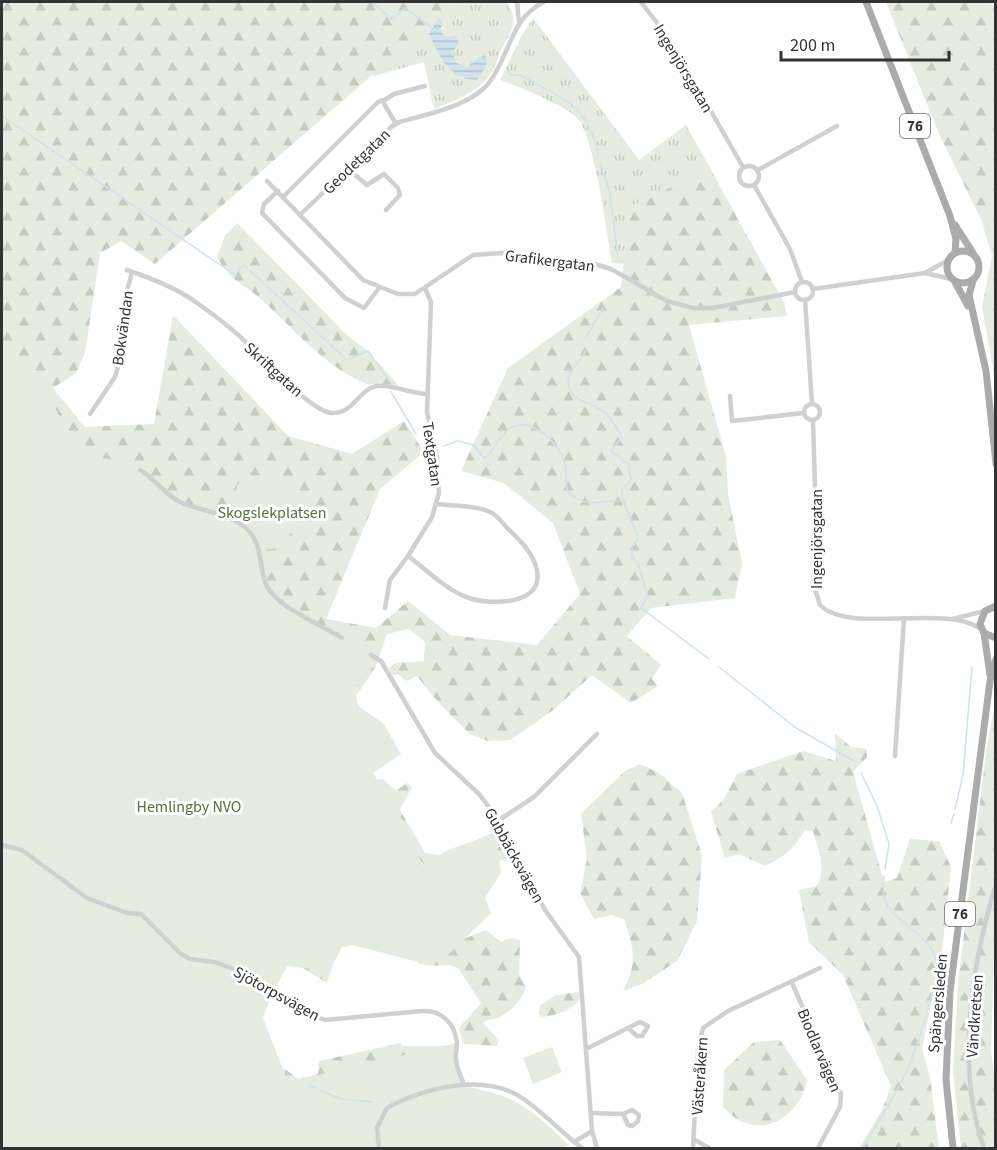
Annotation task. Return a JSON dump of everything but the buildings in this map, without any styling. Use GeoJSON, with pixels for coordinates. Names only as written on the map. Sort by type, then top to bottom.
{"type":"FeatureCollection","features":[{"type":"Feature","properties":{"kind":"main road","name":"76"},"geometry":{"type":"LineString","coordinates":[[868,2],[950,216],[956,238],[955,253]]}},
{"type":"Feature","properties":{"kind":"main road","name":"76"},"geometry":{"type":"LineString","coordinates":[[950,216],[975,255]]}},
{"type":"Feature","properties":{"kind":"main road"},"geometry":{"type":"LineString","coordinates":[[971,311],[947,270],[948,260],[955,253],[965,251],[975,255],[980,269],[969,295],[986,371],[996,464]]}},
{"type":"Feature","properties":{"kind":"main road"},"geometry":{"type":"LineString","coordinates":[[953,280],[964,284],[973,281]]}},
{"type":"Feature","properties":{"kind":"main road","name":"Spängersleden"},"geometry":{"type":"LineString","coordinates":[[990,681],[980,619],[990,608],[996,596]]}},
{"type":"Feature","properties":{"kind":"main road"},"geometry":{"type":"LineString","coordinates":[[982,631],[996,639]]}},
{"type":"Feature","properties":{"kind":"main road","name":"Spängersleden"},"geometry":{"type":"LineString","coordinates":[[953,1149],[946,1080],[950,991],[990,681],[996,659]]}},
{"type":"Feature","properties":{"kind":"street"},"geometry":{"type":"LineString","coordinates":[[517,2],[519,22]]}},
{"type":"Feature","properties":{"kind":"street","name":"Geodetgatan"},"geometry":{"type":"LineString","coordinates":[[300,215],[396,124],[459,103],[486,87],[519,22],[528,12],[544,2]]}},
{"type":"Feature","properties":{"kind":"street","name":"Ingenjörsgatan"},"geometry":{"type":"LineString","coordinates":[[641,2],[670,40],[743,167]]}},
{"type":"Feature","properties":{"kind":"street"},"geometry":{"type":"LineString","coordinates":[[283,197],[378,102],[394,94],[425,86]]}},
{"type":"Feature","properties":{"kind":"street"},"geometry":{"type":"LineString","coordinates":[[384,101],[396,124]]}},
{"type":"Feature","properties":{"kind":"street"},"geometry":{"type":"LineString","coordinates":[[758,170],[837,126]]}},
{"type":"Feature","properties":{"kind":"street"},"geometry":{"type":"LineString","coordinates":[[750,165],[758,170],[759,177],[754,185],[744,185],[739,180],[739,173],[743,167],[750,165]]}},
{"type":"Feature","properties":{"kind":"street"},"geometry":{"type":"LineString","coordinates":[[348,169],[365,184],[369,184],[382,173],[398,188],[400,195],[386,210]]}},
{"type":"Feature","properties":{"kind":"street","name":"Grafikergatan"},"geometry":{"type":"LineString","coordinates":[[267,181],[356,272],[379,288],[407,295],[425,288],[464,259],[473,255],[502,253],[591,263],[611,269],[667,301],[693,308],[713,308],[795,292]]}},
{"type":"Feature","properties":{"kind":"street"},"geometry":{"type":"LineString","coordinates":[[754,185],[790,249],[802,282]]}},
{"type":"Feature","properties":{"kind":"street"},"geometry":{"type":"LineString","coordinates":[[278,191],[264,204],[262,213],[345,298],[364,308],[379,288]]}},
{"type":"Feature","properties":{"kind":"street"},"geometry":{"type":"LineString","coordinates":[[813,289],[925,273],[948,260]]}},
{"type":"Feature","properties":{"kind":"street","name":"Skriftgatan"},"geometry":{"type":"LineString","coordinates":[[129,271],[151,278],[196,302],[251,347],[267,366],[317,407],[330,414],[344,412],[373,387],[385,386],[413,394],[427,394]]}},
{"type":"Feature","properties":{"kind":"street","name":"Bokvändan"},"geometry":{"type":"LineString","coordinates":[[90,414],[115,377],[120,360],[124,332],[122,311],[129,271]]}},
{"type":"Feature","properties":{"kind":"street"},"geometry":{"type":"LineString","coordinates":[[925,273],[953,280]]}},
{"type":"Feature","properties":{"kind":"street"},"geometry":{"type":"LineString","coordinates":[[802,282],[810,284],[813,289],[812,296],[805,300],[798,298],[795,292],[796,286],[802,282]]}},
{"type":"Feature","properties":{"kind":"street","name":"Textgatan"},"geometry":{"type":"LineString","coordinates":[[385,608],[390,580],[408,556],[432,517],[437,504],[440,477],[430,436],[427,394],[431,302],[425,288]]}},
{"type":"Feature","properties":{"kind":"street","name":"Ingenjörsgatan"},"geometry":{"type":"LineString","coordinates":[[805,300],[812,404],[820,411],[817,418],[813,420],[816,520],[813,583],[816,598],[825,610],[838,615],[950,619],[970,623],[982,631]]}},
{"type":"Feature","properties":{"kind":"street"},"geometry":{"type":"LineString","coordinates":[[730,396],[732,421],[803,412]]}},
{"type":"Feature","properties":{"kind":"street"},"geometry":{"type":"LineString","coordinates":[[803,412],[807,405],[812,404]]}},
{"type":"Feature","properties":{"kind":"street"},"geometry":{"type":"LineString","coordinates":[[803,412],[807,419],[813,420]]}},
{"type":"Feature","properties":{"kind":"street"},"geometry":{"type":"LineString","coordinates":[[140,470],[153,477],[167,493],[183,503],[217,514],[245,527],[257,544],[265,581],[271,594],[288,607],[342,638]]}},
{"type":"Feature","properties":{"kind":"street"},"geometry":{"type":"LineString","coordinates":[[408,556],[455,592],[471,599],[513,601],[526,596],[535,585],[537,572],[533,558],[521,540],[492,513],[437,504]]}},
{"type":"Feature","properties":{"kind":"street","name":"Ingenjörsgatan"},"geometry":{"type":"LineString","coordinates":[[950,619],[990,608]]}},
{"type":"Feature","properties":{"kind":"street"},"geometry":{"type":"LineString","coordinates":[[895,756],[904,618]]}},
{"type":"Feature","properties":{"kind":"street","name":"Gubbäcksvägen"},"geometry":{"type":"LineString","coordinates":[[371,655],[381,661],[435,753],[479,794],[499,820],[545,910],[579,957],[592,1131],[597,1149]]}},
{"type":"Feature","properties":{"kind":"street"},"geometry":{"type":"LineString","coordinates":[[499,820],[534,797],[597,734]]}},
{"type":"Feature","properties":{"kind":"street","name":"Sjötorpsvägen"},"geometry":{"type":"LineString","coordinates":[[2,844],[22,850],[87,898],[127,913],[141,914],[181,954],[190,959],[215,962],[236,970],[275,996],[325,1020],[422,1011],[438,1012],[447,1019],[453,1030],[457,1043],[456,1061],[464,1084]]}},
{"type":"Feature","properties":{"kind":"street","name":"Vändkretsen"},"geometry":{"type":"LineString","coordinates":[[984,1149],[972,1103],[971,1018],[978,954],[996,884]]}},
{"type":"Feature","properties":{"kind":"street","name":"Västeråkern"},"geometry":{"type":"LineString","coordinates":[[693,1149],[698,1049],[703,1028],[728,1011],[820,968]]}},
{"type":"Feature","properties":{"kind":"street","name":"Biodlarvägen"},"geometry":{"type":"LineString","coordinates":[[792,983],[841,1094],[840,1107],[818,1149]]}},
{"type":"Feature","properties":{"kind":"street"},"geometry":{"type":"LineString","coordinates":[[586,1049],[628,1028]]}},
{"type":"Feature","properties":{"kind":"street"},"geometry":{"type":"LineString","coordinates":[[379,1149],[378,1128],[387,1108],[418,1096],[464,1084],[503,1089],[522,1097],[582,1149]]}},
{"type":"Feature","properties":{"kind":"street"},"geometry":{"type":"LineString","coordinates":[[591,1113],[623,1114]]}},
{"type":"Feature","properties":{"kind":"street"},"geometry":{"type":"LineString","coordinates":[[574,1142],[592,1131]]}},
{"type":"Feature","properties":{"kind":"street"},"geometry":{"type":"LineString","coordinates":[[695,1140],[709,1149]]}},
{"type":"Feature","properties":{"kind":"green space"},"geometry":{"type":"Polygon","coordinates":[[[2,2],[456,2],[155,264],[121,241],[100,253],[85,353],[76,373],[53,388],[85,427],[154,424],[173,315],[288,436],[352,454],[404,421],[424,452],[380,489],[326,619],[376,628],[408,601],[450,635],[537,645],[580,594],[553,523],[504,483],[461,471],[508,368],[621,287],[630,207],[710,168],[784,303],[787,316],[689,325],[726,457],[728,494],[742,563],[735,598],[651,608],[627,636],[661,665],[652,679],[658,686],[631,703],[592,675],[552,711],[510,740],[488,741],[470,734],[438,702],[417,676],[406,681],[398,674],[392,675],[389,668],[395,663],[424,661],[425,642],[409,629],[387,634],[375,668],[356,696],[358,705],[334,717],[370,780],[383,779],[396,791],[407,783],[412,787],[400,810],[425,853],[439,855],[497,832],[513,857],[509,861],[500,860],[488,868],[426,867],[416,855],[365,943],[342,947],[327,983],[292,961],[279,966],[261,1023],[274,1066],[285,1069],[298,1079],[318,1074],[319,1061],[401,1043],[402,1046],[453,1046],[2,1148],[2,2]]]}},
{"type":"Feature","properties":{"kind":"green space"},"geometry":{"type":"Polygon","coordinates":[[[456,2],[506,2],[513,14],[513,25],[493,71],[471,92],[434,109],[424,62],[374,76],[372,74],[456,2]],[[431,26],[463,79],[474,63],[466,67],[457,63],[447,37],[441,32],[444,26],[431,26]]]}},
{"type":"Feature","properties":{"kind":"green space"},"geometry":{"type":"Polygon","coordinates":[[[886,2],[991,2],[995,9],[995,379],[982,307],[992,256],[981,219],[940,136],[886,2]]]}},
{"type":"Feature","properties":{"kind":"green space"},"geometry":{"type":"Polygon","coordinates":[[[533,18],[639,160],[686,125],[710,168],[630,207],[624,264],[612,263],[595,166],[590,146],[578,119],[529,91],[500,80],[533,18]]]}},
{"type":"Feature","properties":{"kind":"green space"},"geometry":{"type":"Polygon","coordinates":[[[237,223],[348,336],[368,351],[399,386],[367,384],[337,368],[222,266],[217,257],[225,236],[237,223]]]}},
{"type":"Feature","properties":{"kind":"green space","name":"Hemlingby NVO"},"geometry":{"type":"Polygon","coordinates":[[[2,345],[15,363],[51,400],[66,442],[73,452],[119,461],[140,470],[174,499],[233,520],[253,536],[265,581],[276,599],[380,659],[347,698],[384,724],[401,754],[373,773],[411,833],[422,865],[494,832],[501,873],[485,898],[491,913],[448,955],[430,965],[340,942],[327,971],[287,966],[272,994],[263,1018],[288,1082],[456,1043],[459,1069],[467,1087],[512,1100],[534,1114],[569,1145],[562,1148],[2,1148],[2,345]]]}},
{"type":"Feature","properties":{"kind":"green space","name":"Skogslekplatsen"},"geometry":{"type":"Polygon","coordinates":[[[275,481],[294,494],[297,499],[300,510],[300,527],[289,535],[279,548],[262,550],[232,502],[238,484],[275,481]]]}},
{"type":"Feature","properties":{"kind":"green space"},"geometry":{"type":"Polygon","coordinates":[[[995,703],[996,891],[991,1052],[996,1083],[995,1148],[961,1148],[953,1072],[958,983],[987,745],[995,703]]]}},
{"type":"Feature","properties":{"kind":"green space"},"geometry":{"type":"Polygon","coordinates":[[[835,733],[851,747],[867,749],[867,757],[853,772],[884,882],[897,878],[910,839],[939,841],[951,867],[942,951],[922,1049],[930,1077],[939,1148],[859,1148],[882,1110],[891,1086],[843,975],[809,942],[799,890],[817,886],[820,879],[821,858],[813,831],[805,830],[788,851],[765,866],[739,854],[725,858],[711,812],[724,799],[737,774],[803,751],[836,761],[835,733]]]}},
{"type":"Feature","properties":{"kind":"green space"},"geometry":{"type":"Polygon","coordinates":[[[640,764],[659,773],[682,793],[702,856],[697,921],[677,961],[642,984],[623,991],[633,963],[632,947],[624,919],[611,915],[594,919],[580,893],[587,859],[581,814],[625,771],[640,764]]]}},
{"type":"Feature","properties":{"kind":"green space"},"geometry":{"type":"Polygon","coordinates":[[[486,930],[501,942],[513,938],[520,941],[519,974],[526,986],[522,996],[511,1009],[483,1023],[499,1040],[497,1046],[463,1044],[459,1028],[481,1003],[458,968],[418,963],[417,944],[448,945],[486,930]]]}},
{"type":"Feature","properties":{"kind":"green space"},"geometry":{"type":"Polygon","coordinates":[[[578,992],[581,996],[579,1001],[570,1008],[542,1017],[538,1014],[541,1005],[556,995],[578,992]]]}},
{"type":"Feature","properties":{"kind":"green space"},"geometry":{"type":"Polygon","coordinates":[[[780,1040],[807,1080],[804,1091],[791,1111],[772,1123],[749,1124],[737,1119],[723,1107],[724,1070],[754,1042],[780,1040]]]}},
{"type":"Feature","properties":{"kind":"green space"},"geometry":{"type":"Polygon","coordinates":[[[552,1047],[562,1072],[533,1084],[523,1058],[552,1047]]]}},
{"type":"Feature","properties":{"kind":"water"},"geometry":{"type":"Polygon","coordinates":[[[438,19],[443,21],[441,32],[447,37],[455,35],[459,43],[452,52],[457,63],[466,67],[484,55],[487,59],[486,66],[477,80],[467,79],[452,71],[441,58],[429,33],[438,19]]]}},
{"type":"Feature","properties":{"kind":"waterway"},"geometry":{"type":"LineString","coordinates":[[371,2],[392,19],[405,8],[431,27]]}},
{"type":"Feature","properties":{"kind":"waterway"},"geometry":{"type":"LineString","coordinates":[[508,72],[511,75],[520,75],[571,104],[588,124],[598,155]]}},
{"type":"Feature","properties":{"kind":"waterway"},"geometry":{"type":"LineString","coordinates":[[2,116],[235,275],[244,265],[347,360],[368,351],[390,382]]}},
{"type":"Feature","properties":{"kind":"waterway"},"geometry":{"type":"LineString","coordinates":[[601,166],[610,192],[618,259]]}},
{"type":"Feature","properties":{"kind":"waterway"},"geometry":{"type":"LineString","coordinates":[[586,337],[603,308]]}},
{"type":"Feature","properties":{"kind":"waterway"},"geometry":{"type":"LineString","coordinates":[[586,350],[570,373],[568,385],[570,391],[580,400],[606,413],[622,437],[611,451],[628,464],[631,480],[622,490],[638,539],[632,547],[632,557],[638,563],[648,596],[641,608],[709,659]]}},
{"type":"Feature","properties":{"kind":"waterway"},"geometry":{"type":"LineString","coordinates":[[391,392],[416,434]]}},
{"type":"Feature","properties":{"kind":"waterway"},"geometry":{"type":"LineString","coordinates":[[444,446],[457,441],[474,445],[485,459],[508,429],[520,425],[528,426],[544,434],[557,448],[566,466],[567,491],[574,497],[593,503],[622,501]]}},
{"type":"Feature","properties":{"kind":"waterway"},"geometry":{"type":"LineString","coordinates":[[719,667],[796,728],[856,762]]}},
{"type":"Feature","properties":{"kind":"waterway"},"geometry":{"type":"LineString","coordinates":[[955,809],[963,775],[972,667]]}},
{"type":"Feature","properties":{"kind":"waterway"},"geometry":{"type":"LineString","coordinates":[[861,773],[877,806],[889,844],[885,869]]}},
{"type":"Feature","properties":{"kind":"waterway"},"geometry":{"type":"LineString","coordinates":[[951,823],[954,814]]}},
{"type":"Feature","properties":{"kind":"waterway"},"geometry":{"type":"LineString","coordinates":[[863,1148],[894,1096],[910,1063],[929,1007],[935,975],[933,952],[917,933],[899,919],[886,902],[883,891],[884,876]]}},
{"type":"Feature","properties":{"kind":"waterway"},"geometry":{"type":"LineString","coordinates":[[310,1086],[315,1088]]}},
{"type":"Feature","properties":{"kind":"waterway"},"geometry":{"type":"LineString","coordinates":[[320,1090],[341,1099],[373,1102]]}}]}
